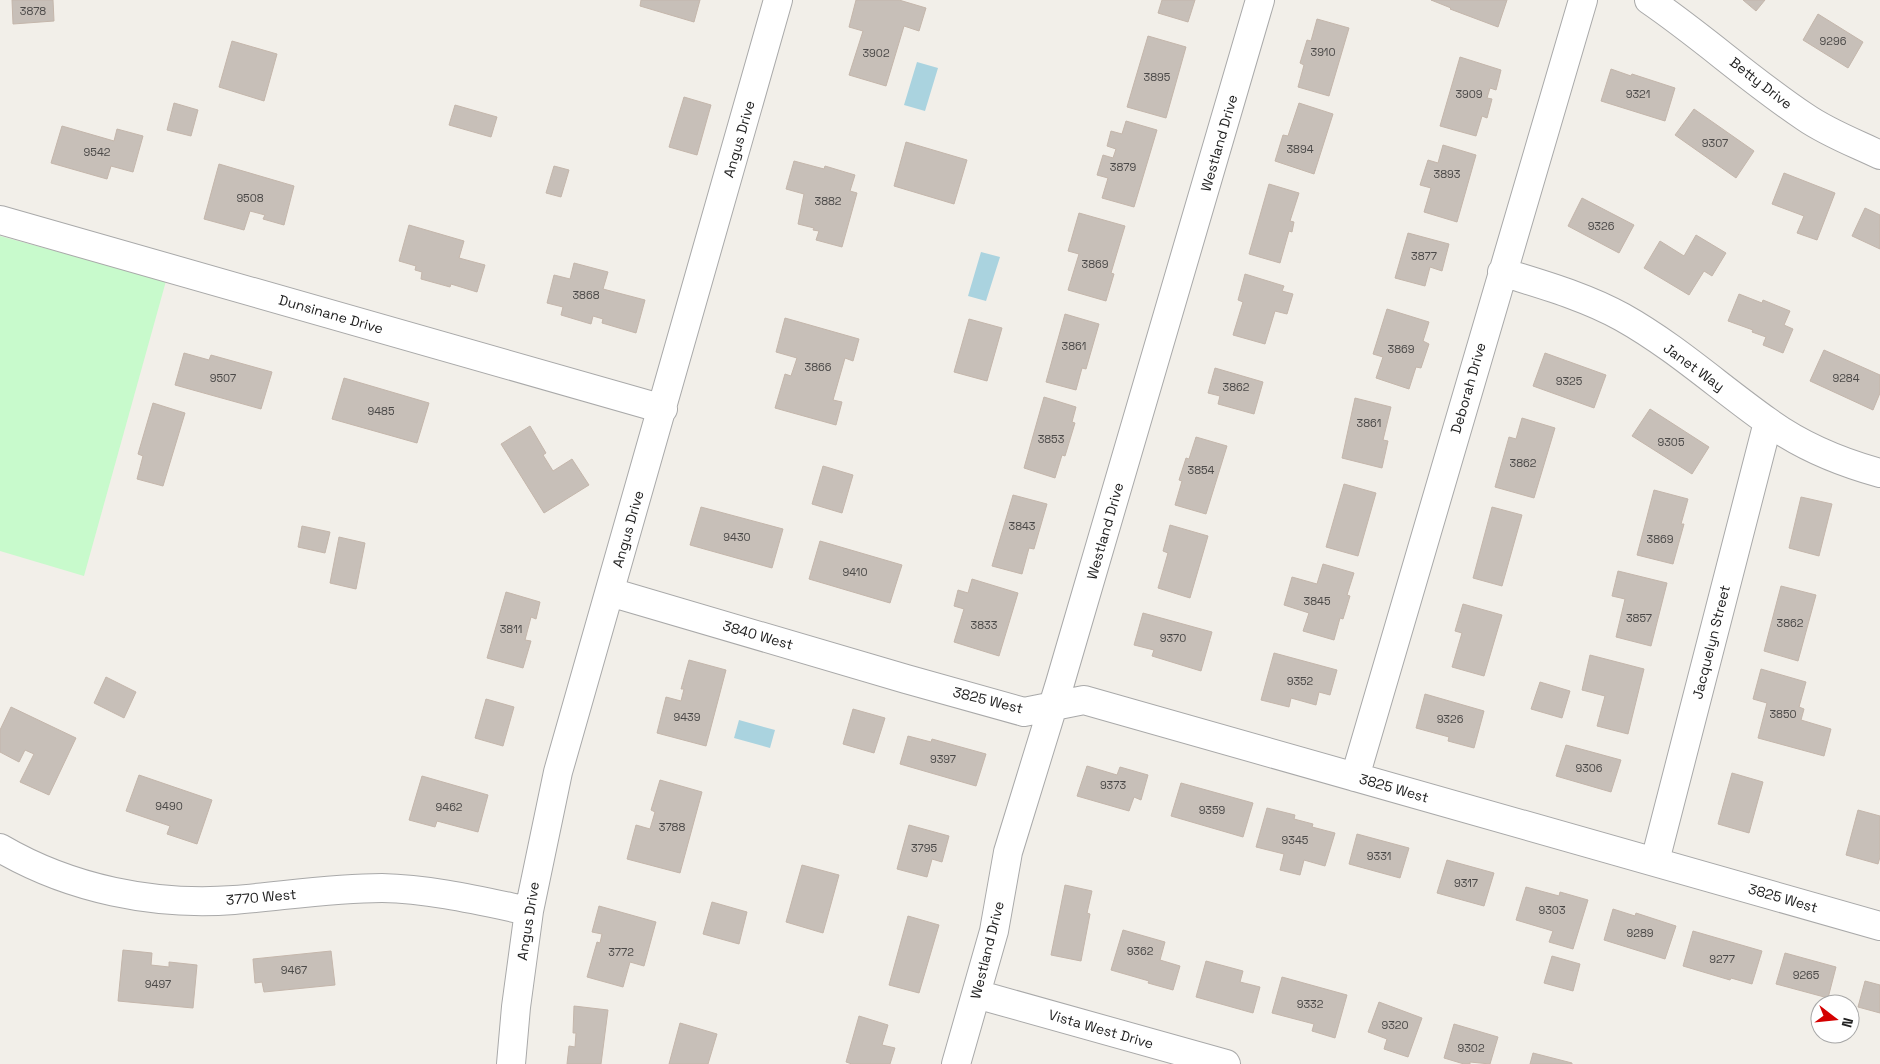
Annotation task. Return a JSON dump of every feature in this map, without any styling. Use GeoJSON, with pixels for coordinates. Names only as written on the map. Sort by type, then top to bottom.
{"type":"FeatureCollection","features":[{"type":"Feature","properties":{"kind":"street","name":"Angus Drive"},"geometry":{"type":"LineString","coordinates":[[511,1064],[528,911],[558,772],[778,0]]}},
{"type":"Feature","properties":{"kind":"street","name":"Westland Drive"},"geometry":{"type":"LineString","coordinates":[[956,1064],[994,931],[1008,852],[1060,683],[1260,0]]}},
{"type":"Feature","properties":{"kind":"street","name":"Deborah Drive"},"geometry":{"type":"LineString","coordinates":[[1354,777],[1583,0]]}},
{"type":"Feature","properties":{"kind":"street","name":"Betty Drive"},"geometry":{"type":"LineString","coordinates":[[1649,0],[1688,26],[1805,117],[1834,134],[1880,155]]}},
{"type":"Feature","properties":{"kind":"street","name":"Dunsinane Drive"},"geometry":{"type":"LineString","coordinates":[[0,220],[663,409]]}},
{"type":"Feature","properties":{"kind":"street","name":"Janet Way"},"geometry":{"type":"LineString","coordinates":[[1502,272],[1584,298],[1623,318],[1660,342],[1768,422],[1817,450],[1849,465],[1880,473]]}},
{"type":"Feature","properties":{"kind":"street","name":"Jacquelyn Street"},"geometry":{"type":"LineString","coordinates":[[1655,862],[1768,422]]}},
{"type":"Feature","properties":{"kind":"street","name":"3840 West"},"geometry":{"type":"LineString","coordinates":[[610,592],[906,679]]}},
{"type":"Feature","properties":{"kind":"street","name":"3825 West"},"geometry":{"type":"LineString","coordinates":[[906,679],[1024,712],[1084,700],[1880,926]]}},
{"type":"Feature","properties":{"kind":"street","name":"3770 West"},"geometry":{"type":"LineString","coordinates":[[0,848],[60,875],[94,887],[140,897],[187,901],[232,900],[335,890],[382,888],[430,892],[528,911]]}},
{"type":"Feature","properties":{"kind":"street","name":"Vista West Drive"},"geometry":{"type":"LineString","coordinates":[[976,994],[1226,1064]]}},
{"type":"Feature","properties":{"kind":"green space"},"geometry":{"type":"Polygon","coordinates":[[[0,236],[166,281],[84,576],[0,551],[0,236]]]}},
{"type":"Feature","properties":{"kind":"water"},"geometry":{"type":"Polygon","coordinates":[[[917,62],[938,68],[925,111],[904,105],[917,62]]]}},
{"type":"Feature","properties":{"kind":"water"},"geometry":{"type":"Polygon","coordinates":[[[981,252],[1000,257],[986,301],[968,296],[981,252]]]}},
{"type":"Feature","properties":{"kind":"water"},"geometry":{"type":"Polygon","coordinates":[[[739,720],[775,730],[770,748],[734,738],[739,720]]]}},
{"type":"Feature","properties":{"kind":"building"},"geometry":{"type":"Polygon","coordinates":[[[12,0],[53,0],[54,21],[13,24],[12,0]]]}},
{"type":"Feature","properties":{"kind":"building"},"geometry":{"type":"Polygon","coordinates":[[[641,0],[700,0],[694,22],[640,6],[641,0]]]}},
{"type":"Feature","properties":{"kind":"building"},"geometry":{"type":"Polygon","coordinates":[[[856,0],[899,0],[926,8],[919,31],[904,26],[886,86],[849,75],[863,31],[849,27],[856,0]]]}},
{"type":"Feature","properties":{"kind":"building"},"geometry":{"type":"Polygon","coordinates":[[[1162,0],[1195,0],[1188,22],[1158,13],[1162,0]]]}},
{"type":"Feature","properties":{"kind":"building"},"geometry":{"type":"Polygon","coordinates":[[[1431,0],[1507,0],[1498,27],[1431,0]]]}},
{"type":"Feature","properties":{"kind":"building"},"geometry":{"type":"Polygon","coordinates":[[[1743,0],[1765,0],[1756,11],[1743,0]]]}},
{"type":"Feature","properties":{"kind":"building"},"geometry":{"type":"Polygon","coordinates":[[[1818,14],[1863,42],[1848,68],[1803,40],[1818,14]]]}},
{"type":"Feature","properties":{"kind":"building"},"geometry":{"type":"Polygon","coordinates":[[[1317,19],[1349,28],[1329,96],[1298,87],[1304,65],[1300,63],[1307,40],[1311,41],[1317,19]]]}},
{"type":"Feature","properties":{"kind":"building"},"geometry":{"type":"Polygon","coordinates":[[[1148,36],[1186,47],[1166,118],[1127,107],[1148,36]]]}},
{"type":"Feature","properties":{"kind":"building"},"geometry":{"type":"Polygon","coordinates":[[[232,41],[277,54],[264,101],[219,87],[232,41]]]}},
{"type":"Feature","properties":{"kind":"building"},"geometry":{"type":"Polygon","coordinates":[[[1460,57],[1501,70],[1496,90],[1490,88],[1487,98],[1492,99],[1487,118],[1482,116],[1476,136],[1440,126],[1460,57]]]}},
{"type":"Feature","properties":{"kind":"building"},"geometry":{"type":"Polygon","coordinates":[[[1611,69],[1675,88],[1665,121],[1601,101],[1611,69]]]}},
{"type":"Feature","properties":{"kind":"building"},"geometry":{"type":"Polygon","coordinates":[[[684,97],[711,105],[697,155],[669,147],[684,97]]]}},
{"type":"Feature","properties":{"kind":"building"},"geometry":{"type":"Polygon","coordinates":[[[174,103],[198,110],[191,136],[167,130],[174,103]]]}},
{"type":"Feature","properties":{"kind":"building"},"geometry":{"type":"Polygon","coordinates":[[[1299,103],[1333,114],[1314,174],[1275,161],[1283,135],[1288,136],[1299,103]]]}},
{"type":"Feature","properties":{"kind":"building"},"geometry":{"type":"Polygon","coordinates":[[[455,105],[497,117],[491,137],[449,125],[455,105]]]}},
{"type":"Feature","properties":{"kind":"building"},"geometry":{"type":"Polygon","coordinates":[[[1694,109],[1754,151],[1736,178],[1675,135],[1694,109]]]}},
{"type":"Feature","properties":{"kind":"building"},"geometry":{"type":"Polygon","coordinates":[[[1126,121],[1157,130],[1134,207],[1102,198],[1108,178],[1097,175],[1103,155],[1113,158],[1116,149],[1107,146],[1111,131],[1122,134],[1126,121]]]}},
{"type":"Feature","properties":{"kind":"building"},"geometry":{"type":"Polygon","coordinates":[[[62,126],[114,141],[117,129],[143,136],[133,172],[111,166],[107,179],[51,163],[62,126]]]}},
{"type":"Feature","properties":{"kind":"building"},"geometry":{"type":"Polygon","coordinates":[[[906,142],[967,160],[954,204],[894,186],[906,142]]]}},
{"type":"Feature","properties":{"kind":"building"},"geometry":{"type":"Polygon","coordinates":[[[1443,145],[1476,155],[1457,222],[1424,212],[1431,188],[1420,185],[1428,160],[1438,163],[1443,145]]]}},
{"type":"Feature","properties":{"kind":"building"},"geometry":{"type":"Polygon","coordinates":[[[794,161],[824,169],[825,166],[855,175],[850,191],[857,193],[842,247],[816,240],[819,231],[798,224],[804,194],[786,189],[794,161]]]}},
{"type":"Feature","properties":{"kind":"building"},"geometry":{"type":"Polygon","coordinates":[[[219,164],[294,186],[284,225],[263,219],[265,215],[250,211],[244,230],[204,219],[219,164]]]}},
{"type":"Feature","properties":{"kind":"building"},"geometry":{"type":"Polygon","coordinates":[[[554,166],[569,170],[561,197],[546,193],[554,166]]]}},
{"type":"Feature","properties":{"kind":"building"},"geometry":{"type":"Polygon","coordinates":[[[1784,173],[1835,193],[1817,240],[1797,233],[1804,216],[1772,204],[1784,173]]]}},
{"type":"Feature","properties":{"kind":"building"},"geometry":{"type":"Polygon","coordinates":[[[1269,184],[1299,193],[1290,221],[1294,222],[1292,232],[1289,231],[1280,263],[1249,254],[1269,184]]]}},
{"type":"Feature","properties":{"kind":"building"},"geometry":{"type":"Polygon","coordinates":[[[1582,198],[1634,225],[1619,253],[1568,226],[1582,198]]]}},
{"type":"Feature","properties":{"kind":"building"},"geometry":{"type":"Polygon","coordinates":[[[1865,208],[1880,215],[1880,249],[1852,236],[1865,208]]]}},
{"type":"Feature","properties":{"kind":"building"},"geometry":{"type":"Polygon","coordinates":[[[1079,213],[1125,226],[1111,273],[1114,274],[1106,301],[1068,290],[1079,254],[1068,251],[1079,213]]]}},
{"type":"Feature","properties":{"kind":"building"},"geometry":{"type":"Polygon","coordinates":[[[409,225],[464,241],[459,258],[485,265],[477,292],[451,284],[450,287],[421,279],[422,272],[415,270],[416,266],[399,261],[409,225]]]}},
{"type":"Feature","properties":{"kind":"building"},"geometry":{"type":"Polygon","coordinates":[[[1408,233],[1449,244],[1442,271],[1430,267],[1425,286],[1395,278],[1408,233]]]}},
{"type":"Feature","properties":{"kind":"building"},"geometry":{"type":"Polygon","coordinates":[[[1696,235],[1726,253],[1712,276],[1704,271],[1689,295],[1644,268],[1660,241],[1684,256],[1696,235]]]}},
{"type":"Feature","properties":{"kind":"building"},"geometry":{"type":"Polygon","coordinates":[[[574,263],[608,272],[603,289],[645,300],[636,333],[602,323],[603,319],[593,316],[591,324],[561,315],[563,307],[547,303],[554,275],[570,279],[574,263]]]}},
{"type":"Feature","properties":{"kind":"building"},"geometry":{"type":"Polygon","coordinates":[[[1245,274],[1284,286],[1282,291],[1293,294],[1287,314],[1275,311],[1265,344],[1233,335],[1243,302],[1238,300],[1245,274]]]}},
{"type":"Feature","properties":{"kind":"building"},"geometry":{"type":"Polygon","coordinates":[[[1739,294],[1762,303],[1763,300],[1790,311],[1784,325],[1793,329],[1783,353],[1763,345],[1766,337],[1728,321],[1739,294]]]}},
{"type":"Feature","properties":{"kind":"building"},"geometry":{"type":"Polygon","coordinates":[[[1387,309],[1429,322],[1423,341],[1429,344],[1421,368],[1416,367],[1409,389],[1376,378],[1383,357],[1373,354],[1387,309]]]}},
{"type":"Feature","properties":{"kind":"building"},"geometry":{"type":"Polygon","coordinates":[[[1065,314],[1099,324],[1086,369],[1082,368],[1076,390],[1046,382],[1065,314]]]}},
{"type":"Feature","properties":{"kind":"building"},"geometry":{"type":"Polygon","coordinates":[[[785,318],[859,339],[853,361],[845,358],[833,400],[842,402],[836,425],[775,408],[785,374],[791,376],[797,358],[776,352],[785,318]]]}},
{"type":"Feature","properties":{"kind":"building"},"geometry":{"type":"Polygon","coordinates":[[[969,319],[1002,328],[987,381],[954,372],[969,319]]]}},
{"type":"Feature","properties":{"kind":"building"},"geometry":{"type":"Polygon","coordinates":[[[1824,350],[1880,375],[1880,393],[1873,410],[1810,381],[1824,350]]]}},
{"type":"Feature","properties":{"kind":"building"},"geometry":{"type":"Polygon","coordinates":[[[184,353],[209,360],[211,355],[272,372],[261,409],[175,385],[184,353]]]}},
{"type":"Feature","properties":{"kind":"building"},"geometry":{"type":"Polygon","coordinates":[[[1545,353],[1606,375],[1594,408],[1533,386],[1545,353]]]}},
{"type":"Feature","properties":{"kind":"building"},"geometry":{"type":"Polygon","coordinates":[[[1215,368],[1263,382],[1254,414],[1218,404],[1220,396],[1208,393],[1215,368]]]}},
{"type":"Feature","properties":{"kind":"building"},"geometry":{"type":"Polygon","coordinates":[[[344,378],[429,403],[417,443],[332,419],[344,378]]]}},
{"type":"Feature","properties":{"kind":"building"},"geometry":{"type":"Polygon","coordinates":[[[1044,397],[1076,407],[1072,422],[1075,423],[1065,456],[1062,455],[1055,478],[1024,468],[1044,397]]]}},
{"type":"Feature","properties":{"kind":"building"},"geometry":{"type":"Polygon","coordinates":[[[1355,398],[1391,407],[1383,440],[1388,441],[1382,468],[1342,458],[1355,398]]]}},
{"type":"Feature","properties":{"kind":"building"},"geometry":{"type":"Polygon","coordinates":[[[153,403],[185,413],[163,486],[137,479],[143,456],[138,454],[153,403]]]}},
{"type":"Feature","properties":{"kind":"building"},"geometry":{"type":"Polygon","coordinates":[[[1650,409],[1709,447],[1692,474],[1632,436],[1650,409]]]}},
{"type":"Feature","properties":{"kind":"building"},"geometry":{"type":"Polygon","coordinates":[[[1522,418],[1555,428],[1534,498],[1495,487],[1509,437],[1516,439],[1522,418]]]}},
{"type":"Feature","properties":{"kind":"building"},"geometry":{"type":"Polygon","coordinates":[[[530,426],[546,453],[543,455],[553,471],[572,459],[589,485],[544,513],[501,444],[530,426]]]}},
{"type":"Feature","properties":{"kind":"building"},"geometry":{"type":"Polygon","coordinates":[[[1196,437],[1227,446],[1206,514],[1175,505],[1182,481],[1179,480],[1186,458],[1189,459],[1196,437]]]}},
{"type":"Feature","properties":{"kind":"building"},"geometry":{"type":"Polygon","coordinates":[[[823,466],[853,475],[842,513],[812,504],[823,466]]]}},
{"type":"Feature","properties":{"kind":"building"},"geometry":{"type":"Polygon","coordinates":[[[1344,484],[1376,493],[1358,556],[1326,547],[1344,484]]]}},
{"type":"Feature","properties":{"kind":"building"},"geometry":{"type":"Polygon","coordinates":[[[1654,490],[1688,499],[1681,524],[1684,524],[1673,564],[1637,555],[1654,490]]]}},
{"type":"Feature","properties":{"kind":"building"},"geometry":{"type":"Polygon","coordinates":[[[1013,495],[1047,504],[1034,549],[1029,548],[1022,574],[992,566],[1013,495]]]}},
{"type":"Feature","properties":{"kind":"building"},"geometry":{"type":"Polygon","coordinates":[[[1801,497],[1832,504],[1819,556],[1789,548],[1801,497]]]}},
{"type":"Feature","properties":{"kind":"building"},"geometry":{"type":"Polygon","coordinates":[[[701,507],[783,529],[772,568],[690,545],[701,507]]]}},
{"type":"Feature","properties":{"kind":"building"},"geometry":{"type":"Polygon","coordinates":[[[1492,507],[1522,515],[1502,586],[1473,578],[1492,507]]]}},
{"type":"Feature","properties":{"kind":"building"},"geometry":{"type":"Polygon","coordinates":[[[1170,525],[1208,536],[1190,598],[1158,588],[1168,553],[1163,551],[1170,525]]]}},
{"type":"Feature","properties":{"kind":"building"},"geometry":{"type":"Polygon","coordinates":[[[302,526],[330,532],[325,553],[298,547],[302,526]]]}},
{"type":"Feature","properties":{"kind":"building"},"geometry":{"type":"Polygon","coordinates":[[[339,537],[365,543],[356,589],[330,583],[339,537]]]}},
{"type":"Feature","properties":{"kind":"building"},"geometry":{"type":"Polygon","coordinates":[[[820,541],[902,565],[890,603],[809,579],[820,541]]]}},
{"type":"Feature","properties":{"kind":"building"},"geometry":{"type":"Polygon","coordinates":[[[1323,564],[1354,573],[1347,595],[1350,596],[1343,619],[1340,618],[1334,640],[1303,631],[1309,613],[1284,605],[1292,577],[1317,584],[1323,564]]]}},
{"type":"Feature","properties":{"kind":"building"},"geometry":{"type":"Polygon","coordinates":[[[1618,571],[1667,583],[1651,646],[1616,637],[1625,599],[1612,596],[1618,571]]]}},
{"type":"Feature","properties":{"kind":"building"},"geometry":{"type":"Polygon","coordinates":[[[972,579],[1018,593],[999,656],[954,642],[964,609],[954,606],[958,590],[968,593],[972,579]]]}},
{"type":"Feature","properties":{"kind":"building"},"geometry":{"type":"Polygon","coordinates":[[[1781,586],[1816,595],[1798,661],[1764,651],[1781,586]]]}},
{"type":"Feature","properties":{"kind":"building"},"geometry":{"type":"Polygon","coordinates":[[[506,592],[540,602],[536,619],[531,617],[525,640],[531,641],[523,668],[487,658],[506,592]]]}},
{"type":"Feature","properties":{"kind":"building"},"geometry":{"type":"Polygon","coordinates":[[[1463,604],[1502,615],[1484,676],[1452,667],[1462,633],[1455,631],[1463,604]]]}},
{"type":"Feature","properties":{"kind":"building"},"geometry":{"type":"Polygon","coordinates":[[[1143,613],[1212,632],[1201,671],[1152,656],[1154,650],[1134,645],[1143,613]]]}},
{"type":"Feature","properties":{"kind":"building"},"geometry":{"type":"Polygon","coordinates":[[[1274,653],[1337,670],[1330,695],[1319,692],[1316,705],[1291,698],[1289,707],[1261,700],[1274,653]]]}},
{"type":"Feature","properties":{"kind":"building"},"geometry":{"type":"Polygon","coordinates":[[[1590,655],[1644,669],[1628,734],[1597,726],[1605,696],[1582,690],[1590,655]]]}},
{"type":"Feature","properties":{"kind":"building"},"geometry":{"type":"Polygon","coordinates":[[[689,660],[726,670],[706,746],[657,733],[666,697],[681,701],[684,689],[681,689],[689,660]]]}},
{"type":"Feature","properties":{"kind":"building"},"geometry":{"type":"Polygon","coordinates":[[[1761,669],[1806,682],[1799,707],[1804,709],[1801,720],[1831,729],[1824,756],[1758,738],[1767,703],[1753,699],[1761,669]]]}},
{"type":"Feature","properties":{"kind":"building"},"geometry":{"type":"Polygon","coordinates":[[[106,677],[136,692],[124,718],[94,703],[106,677]]]}},
{"type":"Feature","properties":{"kind":"building"},"geometry":{"type":"Polygon","coordinates":[[[1540,682],[1570,691],[1562,718],[1531,709],[1540,682]]]}},
{"type":"Feature","properties":{"kind":"building"},"geometry":{"type":"Polygon","coordinates":[[[1425,694],[1484,711],[1474,748],[1448,741],[1449,737],[1416,728],[1425,694]]]}},
{"type":"Feature","properties":{"kind":"building"},"geometry":{"type":"Polygon","coordinates":[[[486,699],[514,707],[503,746],[475,738],[486,699]]]}},
{"type":"Feature","properties":{"kind":"building"},"geometry":{"type":"Polygon","coordinates":[[[11,707],[76,738],[49,795],[20,782],[34,754],[25,750],[19,762],[0,752],[0,730],[11,707]]]}},
{"type":"Feature","properties":{"kind":"building"},"geometry":{"type":"Polygon","coordinates":[[[853,709],[885,718],[874,753],[843,744],[853,709]]]}},
{"type":"Feature","properties":{"kind":"building"},"geometry":{"type":"Polygon","coordinates":[[[908,736],[931,742],[932,739],[986,754],[976,786],[900,764],[908,736]]]}},
{"type":"Feature","properties":{"kind":"building"},"geometry":{"type":"Polygon","coordinates":[[[1566,745],[1621,760],[1611,792],[1556,776],[1566,745]]]}},
{"type":"Feature","properties":{"kind":"building"},"geometry":{"type":"Polygon","coordinates":[[[1087,766],[1117,775],[1120,767],[1148,775],[1141,800],[1134,797],[1129,811],[1077,796],[1087,766]]]}},
{"type":"Feature","properties":{"kind":"building"},"geometry":{"type":"Polygon","coordinates":[[[1732,773],[1763,782],[1749,833],[1718,824],[1732,773]]]}},
{"type":"Feature","properties":{"kind":"building"},"geometry":{"type":"Polygon","coordinates":[[[139,775],[212,800],[197,844],[167,834],[170,826],[126,811],[139,775]]]}},
{"type":"Feature","properties":{"kind":"building"},"geometry":{"type":"Polygon","coordinates":[[[422,776],[488,795],[478,832],[437,821],[435,827],[409,820],[422,776]]]}},
{"type":"Feature","properties":{"kind":"building"},"geometry":{"type":"Polygon","coordinates":[[[660,780],[702,792],[680,873],[627,859],[636,825],[650,829],[655,812],[651,810],[660,780]]]}},
{"type":"Feature","properties":{"kind":"building"},"geometry":{"type":"Polygon","coordinates":[[[1181,783],[1253,803],[1243,837],[1171,816],[1181,783]]]}},
{"type":"Feature","properties":{"kind":"building"},"geometry":{"type":"Polygon","coordinates":[[[1267,808],[1295,815],[1294,819],[1313,824],[1312,827],[1335,833],[1325,866],[1304,860],[1300,875],[1280,870],[1284,854],[1256,847],[1267,808]]]}},
{"type":"Feature","properties":{"kind":"building"},"geometry":{"type":"Polygon","coordinates":[[[1858,810],[1880,816],[1880,857],[1878,864],[1846,855],[1858,810]]]}},
{"type":"Feature","properties":{"kind":"building"},"geometry":{"type":"Polygon","coordinates":[[[909,825],[949,836],[942,862],[932,859],[927,877],[897,869],[909,825]]]}},
{"type":"Feature","properties":{"kind":"building"},"geometry":{"type":"Polygon","coordinates":[[[1357,834],[1409,848],[1400,878],[1349,864],[1357,834]]]}},
{"type":"Feature","properties":{"kind":"building"},"geometry":{"type":"Polygon","coordinates":[[[1447,860],[1494,873],[1484,906],[1437,893],[1447,860]]]}},
{"type":"Feature","properties":{"kind":"building"},"geometry":{"type":"Polygon","coordinates":[[[802,865],[839,875],[823,933],[786,922],[802,865]]]}},
{"type":"Feature","properties":{"kind":"building"},"geometry":{"type":"Polygon","coordinates":[[[1065,885],[1092,891],[1087,913],[1090,914],[1081,961],[1051,955],[1065,885]]]}},
{"type":"Feature","properties":{"kind":"building"},"geometry":{"type":"Polygon","coordinates":[[[1526,887],[1559,896],[1560,892],[1588,900],[1573,949],[1549,942],[1553,931],[1516,920],[1526,887]]]}},
{"type":"Feature","properties":{"kind":"building"},"geometry":{"type":"Polygon","coordinates":[[[712,902],[747,912],[739,944],[703,934],[712,902]]]}},
{"type":"Feature","properties":{"kind":"building"},"geometry":{"type":"Polygon","coordinates":[[[599,906],[656,922],[644,966],[630,962],[623,987],[587,977],[597,942],[600,943],[602,934],[592,932],[599,906]]]}},
{"type":"Feature","properties":{"kind":"building"},"geometry":{"type":"Polygon","coordinates":[[[1613,909],[1635,916],[1636,913],[1676,926],[1665,959],[1604,940],[1613,909]]]}},
{"type":"Feature","properties":{"kind":"building"},"geometry":{"type":"Polygon","coordinates":[[[908,916],[939,925],[919,993],[889,985],[908,916]]]}},
{"type":"Feature","properties":{"kind":"building"},"geometry":{"type":"Polygon","coordinates":[[[1123,930],[1165,942],[1160,960],[1180,966],[1173,990],[1111,970],[1123,930]]]}},
{"type":"Feature","properties":{"kind":"building"},"geometry":{"type":"Polygon","coordinates":[[[1693,931],[1762,951],[1752,984],[1731,978],[1730,980],[1683,966],[1693,931]]]}},
{"type":"Feature","properties":{"kind":"building"},"geometry":{"type":"Polygon","coordinates":[[[123,950],[152,953],[151,965],[169,967],[169,962],[197,965],[193,1008],[118,1001],[123,950]]]}},
{"type":"Feature","properties":{"kind":"building"},"geometry":{"type":"Polygon","coordinates":[[[331,951],[335,985],[264,992],[262,982],[255,983],[253,959],[331,951]]]}},
{"type":"Feature","properties":{"kind":"building"},"geometry":{"type":"Polygon","coordinates":[[[1785,953],[1836,967],[1829,994],[1813,994],[1776,984],[1785,953]]]}},
{"type":"Feature","properties":{"kind":"building"},"geometry":{"type":"Polygon","coordinates":[[[1552,956],[1580,964],[1573,991],[1544,983],[1552,956]]]}},
{"type":"Feature","properties":{"kind":"building"},"geometry":{"type":"Polygon","coordinates":[[[1206,961],[1243,971],[1240,982],[1260,987],[1253,1013],[1196,997],[1206,961]]]}},
{"type":"Feature","properties":{"kind":"building"},"geometry":{"type":"Polygon","coordinates":[[[1282,977],[1347,995],[1335,1038],[1312,1031],[1314,1024],[1272,1013],[1282,977]]]}},
{"type":"Feature","properties":{"kind":"building"},"geometry":{"type":"Polygon","coordinates":[[[1865,981],[1880,985],[1880,1013],[1860,1008],[1865,981]]]}},
{"type":"Feature","properties":{"kind":"building"},"geometry":{"type":"Polygon","coordinates":[[[1379,1002],[1422,1018],[1408,1057],[1384,1049],[1387,1039],[1368,1032],[1379,1002]]]}},
{"type":"Feature","properties":{"kind":"building"},"geometry":{"type":"Polygon","coordinates":[[[574,1006],[608,1010],[601,1064],[567,1064],[569,1046],[575,1047],[576,1033],[573,1033],[574,1006]]]}},
{"type":"Feature","properties":{"kind":"building"},"geometry":{"type":"Polygon","coordinates":[[[859,1016],[888,1025],[882,1045],[895,1048],[890,1064],[852,1064],[846,1062],[859,1016]]]}},
{"type":"Feature","properties":{"kind":"building"},"geometry":{"type":"Polygon","coordinates":[[[680,1023],[717,1034],[708,1064],[669,1064],[680,1023]]]}},
{"type":"Feature","properties":{"kind":"building"},"geometry":{"type":"Polygon","coordinates":[[[1454,1024],[1498,1037],[1490,1064],[1470,1062],[1470,1064],[1464,1064],[1444,1058],[1454,1024]]]}},
{"type":"Feature","properties":{"kind":"building"},"geometry":{"type":"Polygon","coordinates":[[[1533,1053],[1572,1063],[1572,1064],[1530,1064],[1533,1053]]]}}]}
